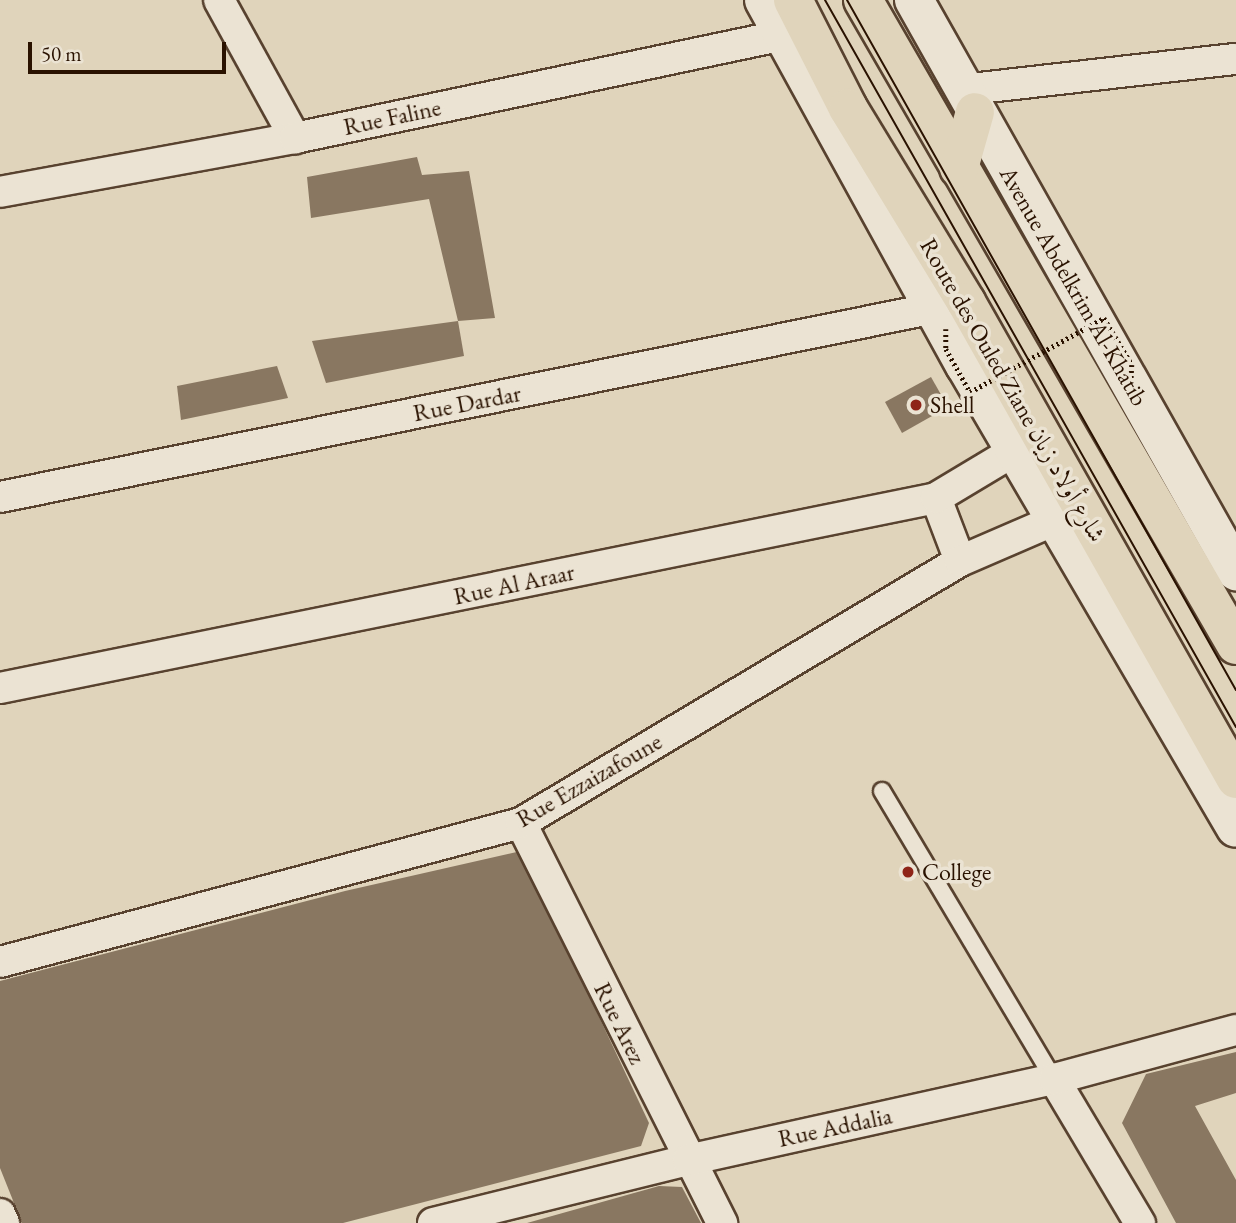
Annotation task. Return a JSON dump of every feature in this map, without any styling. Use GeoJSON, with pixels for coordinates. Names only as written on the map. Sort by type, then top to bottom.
{"type":"FeatureCollection","features":[{"type":"Feature","properties":{"kind":"highway"},"geometry":{"type":"LineString","coordinates":[[863,0],[1236,645]]}},
{"type":"Feature","properties":{"kind":"highway","name":"Route des Ouled Ziane شارع أولاد زيان"},"geometry":{"type":"LineString","coordinates":[[788,17],[848,108],[966,302],[1236,779]]}},
{"type":"Feature","properties":{"kind":"highway"},"geometry":{"type":"LineString","coordinates":[[959,168],[968,101]]}},
{"type":"Feature","properties":{"kind":"highway"},"geometry":{"type":"LineString","coordinates":[[846,150],[848,108]]}},
{"type":"Feature","properties":{"kind":"highway"},"geometry":{"type":"LineString","coordinates":[[1125,637],[1170,665]]}},
{"type":"Feature","properties":{"kind":"street"},"geometry":{"type":"LineString","coordinates":[[219,0],[295,138]]}},
{"type":"Feature","properties":{"kind":"street"},"geometry":{"type":"LineString","coordinates":[[764,0],[788,17],[846,150],[1055,520],[1236,828]]}},
{"type":"Feature","properties":{"kind":"street","name":"Avenue Abdelkrim Al-Khatib"},"geometry":{"type":"LineString","coordinates":[[914,0],[968,101],[1236,571]]}},
{"type":"Feature","properties":{"kind":"street","name":"Rue Faline"},"geometry":{"type":"LineString","coordinates":[[0,192],[295,138],[788,17]]}},
{"type":"Feature","properties":{"kind":"street"},"geometry":{"type":"LineString","coordinates":[[968,101],[1236,59]]}},
{"type":"Feature","properties":{"kind":"street","name":"Rue Dardar"},"geometry":{"type":"LineString","coordinates":[[0,497],[940,318]]}},
{"type":"Feature","properties":{"kind":"street","name":"Rue Al Araar"},"geometry":{"type":"LineString","coordinates":[[0,688],[936,498],[1016,450]]}},
{"type":"Feature","properties":{"kind":"street"},"geometry":{"type":"LineString","coordinates":[[936,498],[960,561]]}},
{"type":"Feature","properties":{"kind":"street","name":"Rue Ezzaizafoune"},"geometry":{"type":"LineString","coordinates":[[0,962],[521,822],[960,561],[1055,520]]}},
{"type":"Feature","properties":{"kind":"street","name":"Rue Arez"},"geometry":{"type":"LineString","coordinates":[[521,822],[688,1160],[722,1223]]}},
{"type":"Feature","properties":{"kind":"street","name":"Rue Addalia"},"geometry":{"type":"LineString","coordinates":[[433,1223],[688,1160],[1054,1079],[1236,1030]]}},
{"type":"Feature","properties":{"kind":"street"},"geometry":{"type":"LineString","coordinates":[[1054,1079],[1140,1223]]}},
{"type":"Feature","properties":{"kind":"street"},"geometry":{"type":"LineString","coordinates":[[0,1214],[4,1223]]}},
{"type":"Feature","properties":{"kind":"lane"},"geometry":{"type":"LineString","coordinates":[[882,791],[1054,1079]]}},
{"type":"Feature","properties":{"kind":"path"},"geometry":{"type":"LineString","coordinates":[[940,318],[946,349],[970,392],[1104,318],[1132,365],[1131,386]]}},
{"type":"Feature","properties":{"kind":"building"},"geometry":{"type":"Polygon","coordinates":[[[417,157],[422,175],[469,171],[495,318],[458,321],[429,199],[311,218],[307,177],[417,157]]]}},
{"type":"Feature","properties":{"kind":"building"},"geometry":{"type":"Polygon","coordinates":[[[458,321],[464,356],[326,383],[312,341],[458,321]]]}},
{"type":"Feature","properties":{"kind":"building"},"geometry":{"type":"Polygon","coordinates":[[[277,366],[288,398],[181,420],[177,386],[277,366]]]}},
{"type":"Feature","properties":{"kind":"building","name":"Shell"},"geometry":{"type":"Polygon","coordinates":[[[931,377],[948,407],[902,433],[885,402],[931,377]]]}},
{"type":"Feature","properties":{"kind":"building"},"geometry":{"type":"Polygon","coordinates":[[[521,851],[649,1123],[641,1146],[343,1223],[22,1223],[0,1168],[0,981],[345,891],[521,851]]]}},
{"type":"Feature","properties":{"kind":"building"},"geometry":{"type":"Polygon","coordinates":[[[1236,1052],[1236,1093],[1195,1106],[1236,1180],[1236,1223],[1176,1223],[1122,1123],[1146,1074],[1236,1052]]]}},
{"type":"Feature","properties":{"kind":"building"},"geometry":{"type":"Polygon","coordinates":[[[659,1186],[682,1187],[701,1223],[527,1223],[659,1186]]]}},
{"type":"Feature","properties":{"kind":"tram line"},"geometry":{"type":"LineString","coordinates":[[825,0],[1236,727]]}},
{"type":"Feature","properties":{"kind":"tram line"},"geometry":{"type":"LineString","coordinates":[[847,0],[1236,690]]}},
{"type":"Feature","properties":{"kind":"place","name":"Shell"},"geometry":{"type":"Point","coordinates":[916,405]}},
{"type":"Feature","properties":{"kind":"place","name":"College"},"geometry":{"type":"Point","coordinates":[908,872]}}]}
